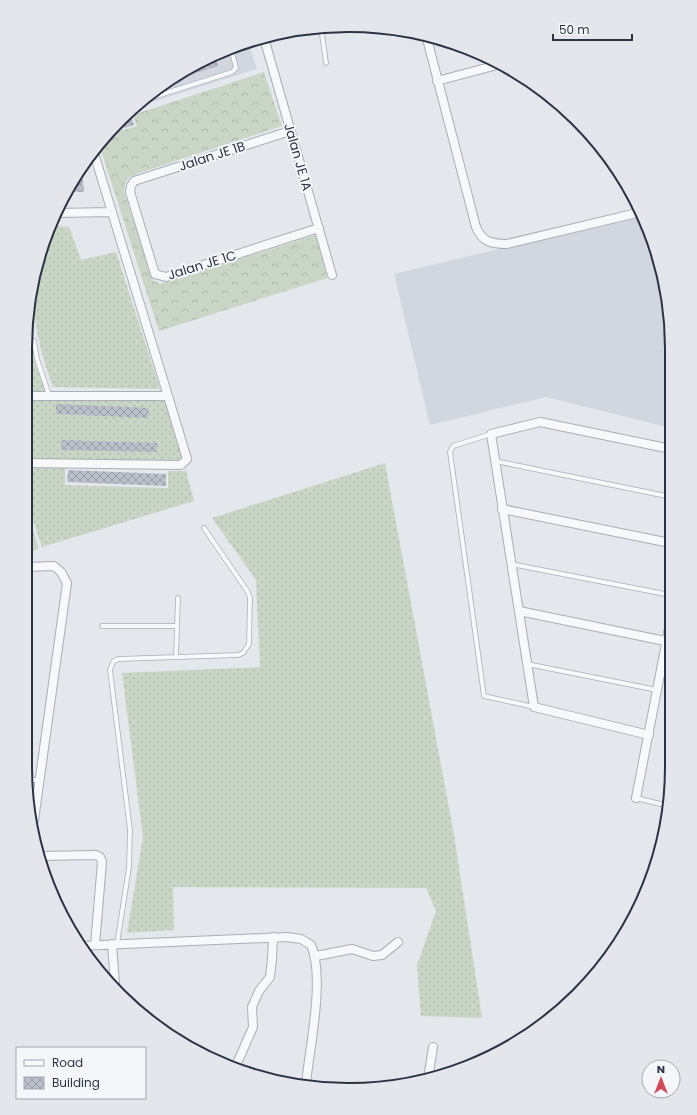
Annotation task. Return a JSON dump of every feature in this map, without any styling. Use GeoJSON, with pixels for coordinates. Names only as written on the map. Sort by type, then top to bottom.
{"type":"FeatureCollection","features":[{"type":"Feature","properties":{"kind":"street"},"geometry":{"type":"LineString","coordinates":[[428,42],[476,227],[483,239],[488,242],[507,244],[634,214]]}},
{"type":"Feature","properties":{"kind":"street","name":"Jalan JE 1A"},"geometry":{"type":"LineString","coordinates":[[266,43],[332,275]]}},
{"type":"Feature","properties":{"kind":"street"},"geometry":{"type":"LineString","coordinates":[[437,81],[491,67]]}},
{"type":"Feature","properties":{"kind":"street","name":"Jalan JE 1B"},"geometry":{"type":"LineString","coordinates":[[134,181],[290,131]]}},
{"type":"Feature","properties":{"kind":"street"},"geometry":{"type":"LineString","coordinates":[[32,463],[181,465],[187,459],[95,158]]}},
{"type":"Feature","properties":{"kind":"street","name":"Jalan JE 1C"},"geometry":{"type":"LineString","coordinates":[[134,181],[130,192],[155,274],[160,276],[166,277],[319,228]]}},
{"type":"Feature","properties":{"kind":"street"},"geometry":{"type":"LineString","coordinates":[[63,214],[112,212]]}},
{"type":"Feature","properties":{"kind":"street"},"geometry":{"type":"LineString","coordinates":[[32,396],[168,396]]}},
{"type":"Feature","properties":{"kind":"street"},"geometry":{"type":"LineString","coordinates":[[648,735],[534,707],[491,434],[530,424],[546,423],[665,448]]}},
{"type":"Feature","properties":{"kind":"street"},"geometry":{"type":"LineString","coordinates":[[502,510],[665,542]]}},
{"type":"Feature","properties":{"kind":"street"},"geometry":{"type":"LineString","coordinates":[[32,567],[54,566],[61,572],[66,583],[35,811]]}},
{"type":"Feature","properties":{"kind":"street"},"geometry":{"type":"LineString","coordinates":[[518,611],[665,640]]}},
{"type":"Feature","properties":{"kind":"street"},"geometry":{"type":"LineString","coordinates":[[636,798],[665,654]]}},
{"type":"Feature","properties":{"kind":"street"},"geometry":{"type":"LineString","coordinates":[[45,856],[96,855],[100,857],[102,862],[95,945]]}},
{"type":"Feature","properties":{"kind":"street"},"geometry":{"type":"LineString","coordinates":[[237,1063],[253,1027],[252,1007],[259,992],[270,977],[273,937]]}},
{"type":"Feature","properties":{"kind":"street"},"geometry":{"type":"LineString","coordinates":[[87,945],[273,937],[301,939],[311,944],[316,956],[317,984],[306,1080]]}},
{"type":"Feature","properties":{"kind":"street"},"geometry":{"type":"LineString","coordinates":[[316,956],[352,949],[373,956],[382,955],[398,942]]}},
{"type":"Feature","properties":{"kind":"street"},"geometry":{"type":"LineString","coordinates":[[115,944],[115,979]]}},
{"type":"Feature","properties":{"kind":"street"},"geometry":{"type":"LineString","coordinates":[[429,1072],[433,1047]]}},
{"type":"Feature","properties":{"kind":"lane"},"geometry":{"type":"LineString","coordinates":[[322,34],[326,63]]}},
{"type":"Feature","properties":{"kind":"lane"},"geometry":{"type":"LineString","coordinates":[[158,96],[232,72],[236,68],[233,54]]}},
{"type":"Feature","properties":{"kind":"lane"},"geometry":{"type":"LineString","coordinates":[[34,341],[37,359],[49,395]]}},
{"type":"Feature","properties":{"kind":"lane"},"geometry":{"type":"LineString","coordinates":[[491,434],[453,446],[450,452],[484,696],[534,707]]}},
{"type":"Feature","properties":{"kind":"lane"},"geometry":{"type":"LineString","coordinates":[[495,461],[665,496]]}},
{"type":"Feature","properties":{"kind":"lane"},"geometry":{"type":"LineString","coordinates":[[115,944],[129,867],[130,830],[110,670],[114,662],[118,659],[238,655],[243,653],[249,644],[250,598],[248,592],[204,528]]}},
{"type":"Feature","properties":{"kind":"lane"},"geometry":{"type":"LineString","coordinates":[[511,564],[665,593]]}},
{"type":"Feature","properties":{"kind":"lane"},"geometry":{"type":"LineString","coordinates":[[176,657],[178,598]]}},
{"type":"Feature","properties":{"kind":"lane"},"geometry":{"type":"LineString","coordinates":[[102,626],[177,626]]}},
{"type":"Feature","properties":{"kind":"lane"},"geometry":{"type":"LineString","coordinates":[[527,664],[657,690]]}},
{"type":"Feature","properties":{"kind":"lane"},"geometry":{"type":"LineString","coordinates":[[33,780],[40,780]]}},
{"type":"Feature","properties":{"kind":"lane"},"geometry":{"type":"LineString","coordinates":[[636,798],[662,804]]}},
{"type":"Feature","properties":{"kind":"shaded area"},"geometry":{"type":"Polygon","coordinates":[[[250,48],[257,69],[149,103],[190,74],[227,56],[247,49],[250,48]]]}},
{"type":"Feature","properties":{"kind":"shaded area"},"geometry":{"type":"Polygon","coordinates":[[[636,216],[641,227],[654,267],[662,307],[665,348],[665,427],[546,397],[430,425],[394,274],[636,216]]]}},
{"type":"Feature","properties":{"kind":"green space"},"geometry":{"type":"Polygon","coordinates":[[[264,72],[282,126],[130,176],[125,183],[124,192],[153,280],[160,284],[316,235],[327,278],[159,331],[101,151],[119,131],[137,126],[134,117],[137,114],[264,72]]]}},
{"type":"Feature","properties":{"kind":"green space"},"geometry":{"type":"Polygon","coordinates":[[[56,227],[69,227],[81,260],[116,252],[160,389],[53,387],[40,347],[35,319],[38,287],[56,227]]]}},
{"type":"Feature","properties":{"kind":"green space"},"geometry":{"type":"Polygon","coordinates":[[[34,315],[35,325],[33,328],[34,315]]]}},
{"type":"Feature","properties":{"kind":"green space"},"geometry":{"type":"Polygon","coordinates":[[[32,349],[34,360],[46,392],[32,393],[32,349]]]}},
{"type":"Feature","properties":{"kind":"green space"},"geometry":{"type":"Polygon","coordinates":[[[32,398],[166,400],[184,458],[179,463],[32,461],[32,398]]]}},
{"type":"Feature","properties":{"kind":"green space"},"geometry":{"type":"Polygon","coordinates":[[[385,463],[454,835],[482,1018],[421,1016],[417,965],[436,911],[426,888],[173,887],[174,930],[127,933],[143,837],[122,673],[260,667],[256,580],[212,518],[385,463]]]}},
{"type":"Feature","properties":{"kind":"green space"},"geometry":{"type":"Polygon","coordinates":[[[32,467],[65,468],[65,485],[168,488],[168,471],[186,471],[194,501],[42,547],[32,518],[32,467]]]}},
{"type":"Feature","properties":{"kind":"green space"},"geometry":{"type":"Polygon","coordinates":[[[32,527],[39,549],[32,552],[32,527]]]}},
{"type":"Feature","properties":{"kind":"building"},"geometry":{"type":"Polygon","coordinates":[[[217,61],[218,66],[188,75],[217,61]]]}},
{"type":"Feature","properties":{"kind":"building"},"geometry":{"type":"Polygon","coordinates":[[[132,118],[134,125],[122,129],[132,118]]]}},
{"type":"Feature","properties":{"kind":"building"},"geometry":{"type":"Polygon","coordinates":[[[81,179],[83,179],[84,192],[73,192],[81,179]]]}},
{"type":"Feature","properties":{"kind":"building"},"geometry":{"type":"Polygon","coordinates":[[[56,404],[149,408],[148,418],[56,414],[56,404]]]}},
{"type":"Feature","properties":{"kind":"building"},"geometry":{"type":"Polygon","coordinates":[[[61,440],[157,443],[157,452],[61,450],[61,440]]]}},
{"type":"Feature","properties":{"kind":"building"},"geometry":{"type":"Polygon","coordinates":[[[68,470],[166,474],[166,486],[67,482],[68,470]]]}}]}
